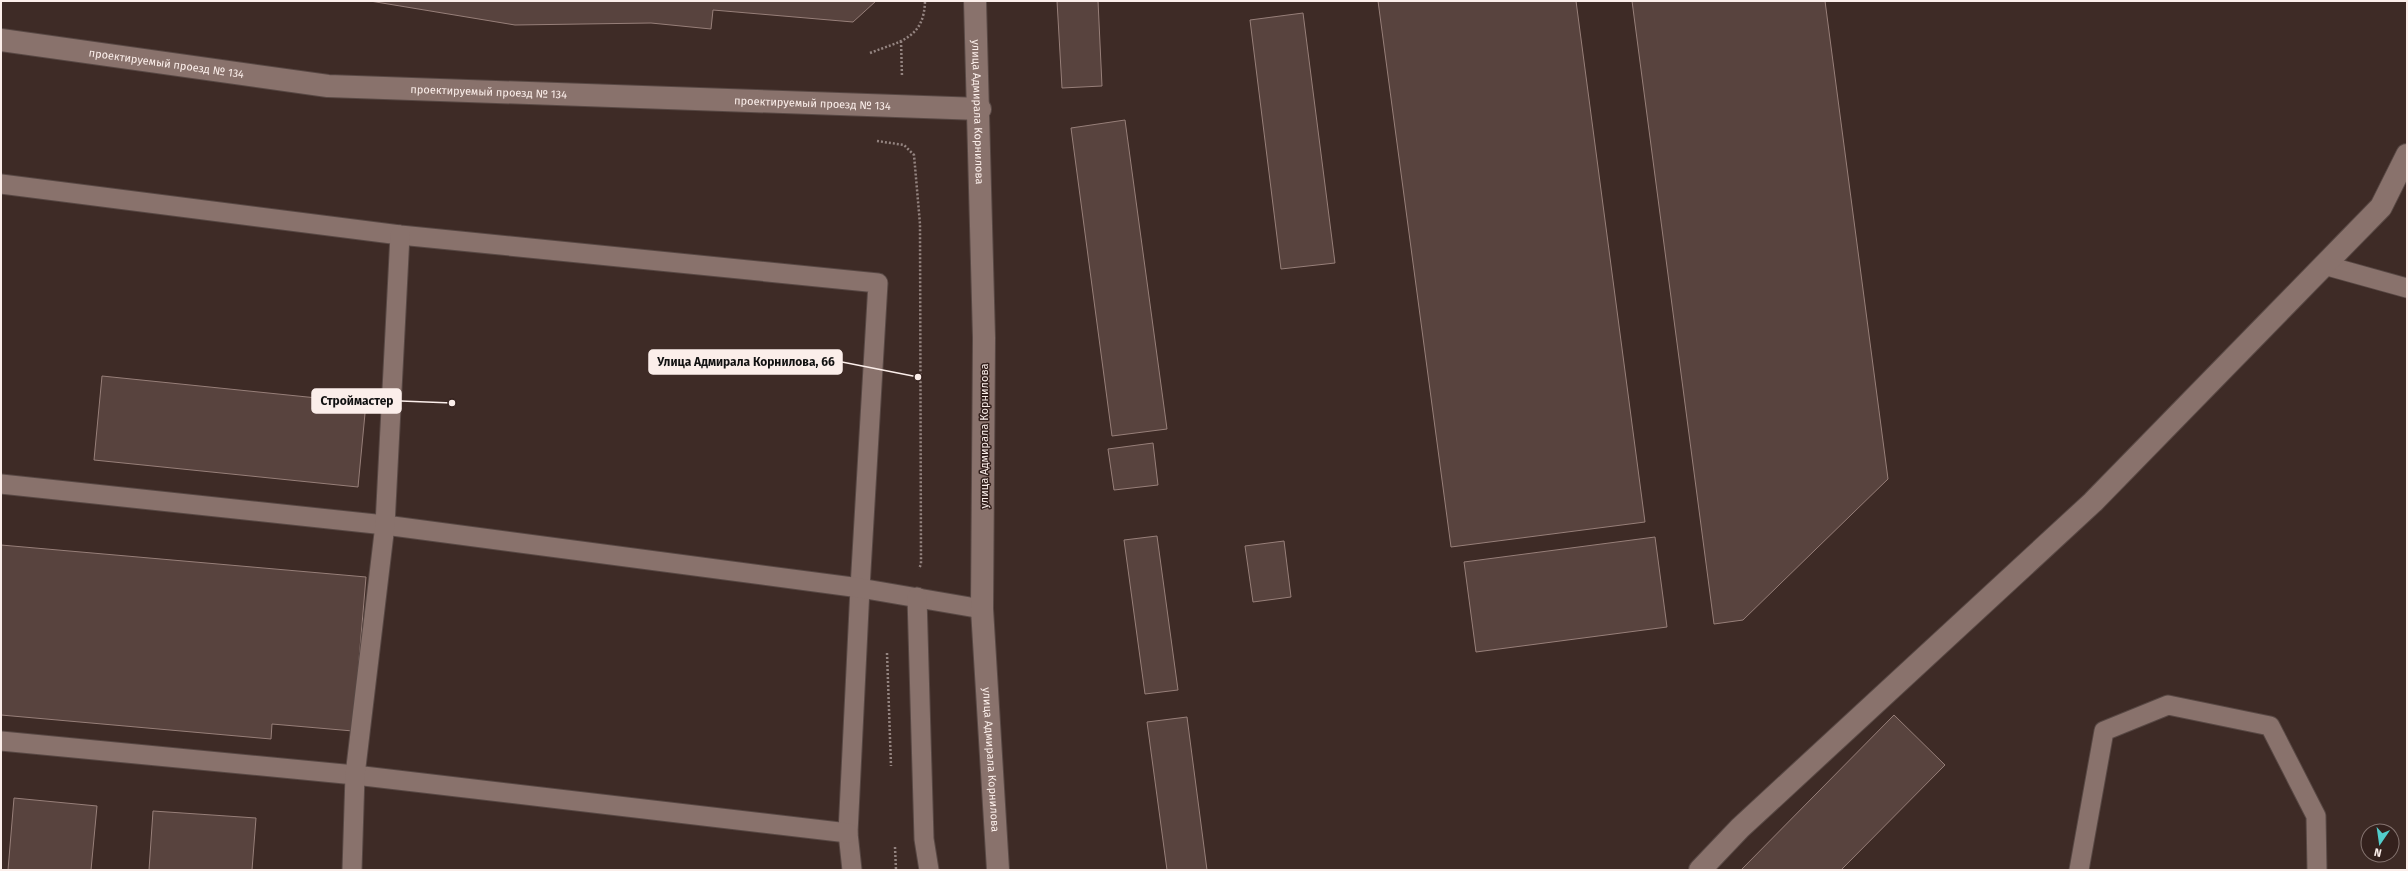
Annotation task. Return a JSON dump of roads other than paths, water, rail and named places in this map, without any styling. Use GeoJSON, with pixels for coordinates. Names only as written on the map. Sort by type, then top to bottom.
{"type":"FeatureCollection","features":[{"type":"Feature","properties":{"kind":"street","name":"улица Адмирала Корнилова"},"geometry":{"type":"LineString","coordinates":[[975,1],[980,109],[984,338],[982,609],[998,870]]}},
{"type":"Feature","properties":{"kind":"street","name":"проектируемый проезд № 134"},"geometry":{"type":"LineString","coordinates":[[1,40],[328,86],[980,109]]}},
{"type":"Feature","properties":{"kind":"street"},"geometry":{"type":"LineString","coordinates":[[1700,870],[1740,828],[2093,502],[2381,207],[2407,155]]}},
{"type":"Feature","properties":{"kind":"lane"},"geometry":{"type":"LineString","coordinates":[[1,184],[400,236],[878,283],[860,588],[848,833],[852,870]]}},
{"type":"Feature","properties":{"kind":"lane"},"geometry":{"type":"LineString","coordinates":[[352,870],[355,775],[385,525],[400,236]]}},
{"type":"Feature","properties":{"kind":"lane"},"geometry":{"type":"LineString","coordinates":[[2324,265],[2407,288]]}},
{"type":"Feature","properties":{"kind":"lane"},"geometry":{"type":"LineString","coordinates":[[1,484],[385,525],[860,588],[982,609]]}},
{"type":"Feature","properties":{"kind":"lane"},"geometry":{"type":"LineString","coordinates":[[912,597],[924,839],[930,870]]}},
{"type":"Feature","properties":{"kind":"lane"},"geometry":{"type":"LineString","coordinates":[[2079,870],[2104,732],[2168,704],[2270,726],[2316,816],[2317,870]]}},
{"type":"Feature","properties":{"kind":"lane"},"geometry":{"type":"LineString","coordinates":[[1,741],[355,775],[848,833]]}},
{"type":"Feature","properties":{"kind":"place","name":"Улица Адмирала Корнилова, 66"},"geometry":{"type":"Point","coordinates":[918,377]}},
{"type":"Feature","properties":{"kind":"place","name":"Строймастер"},"geometry":{"type":"Point","coordinates":[452,403]}}]}
